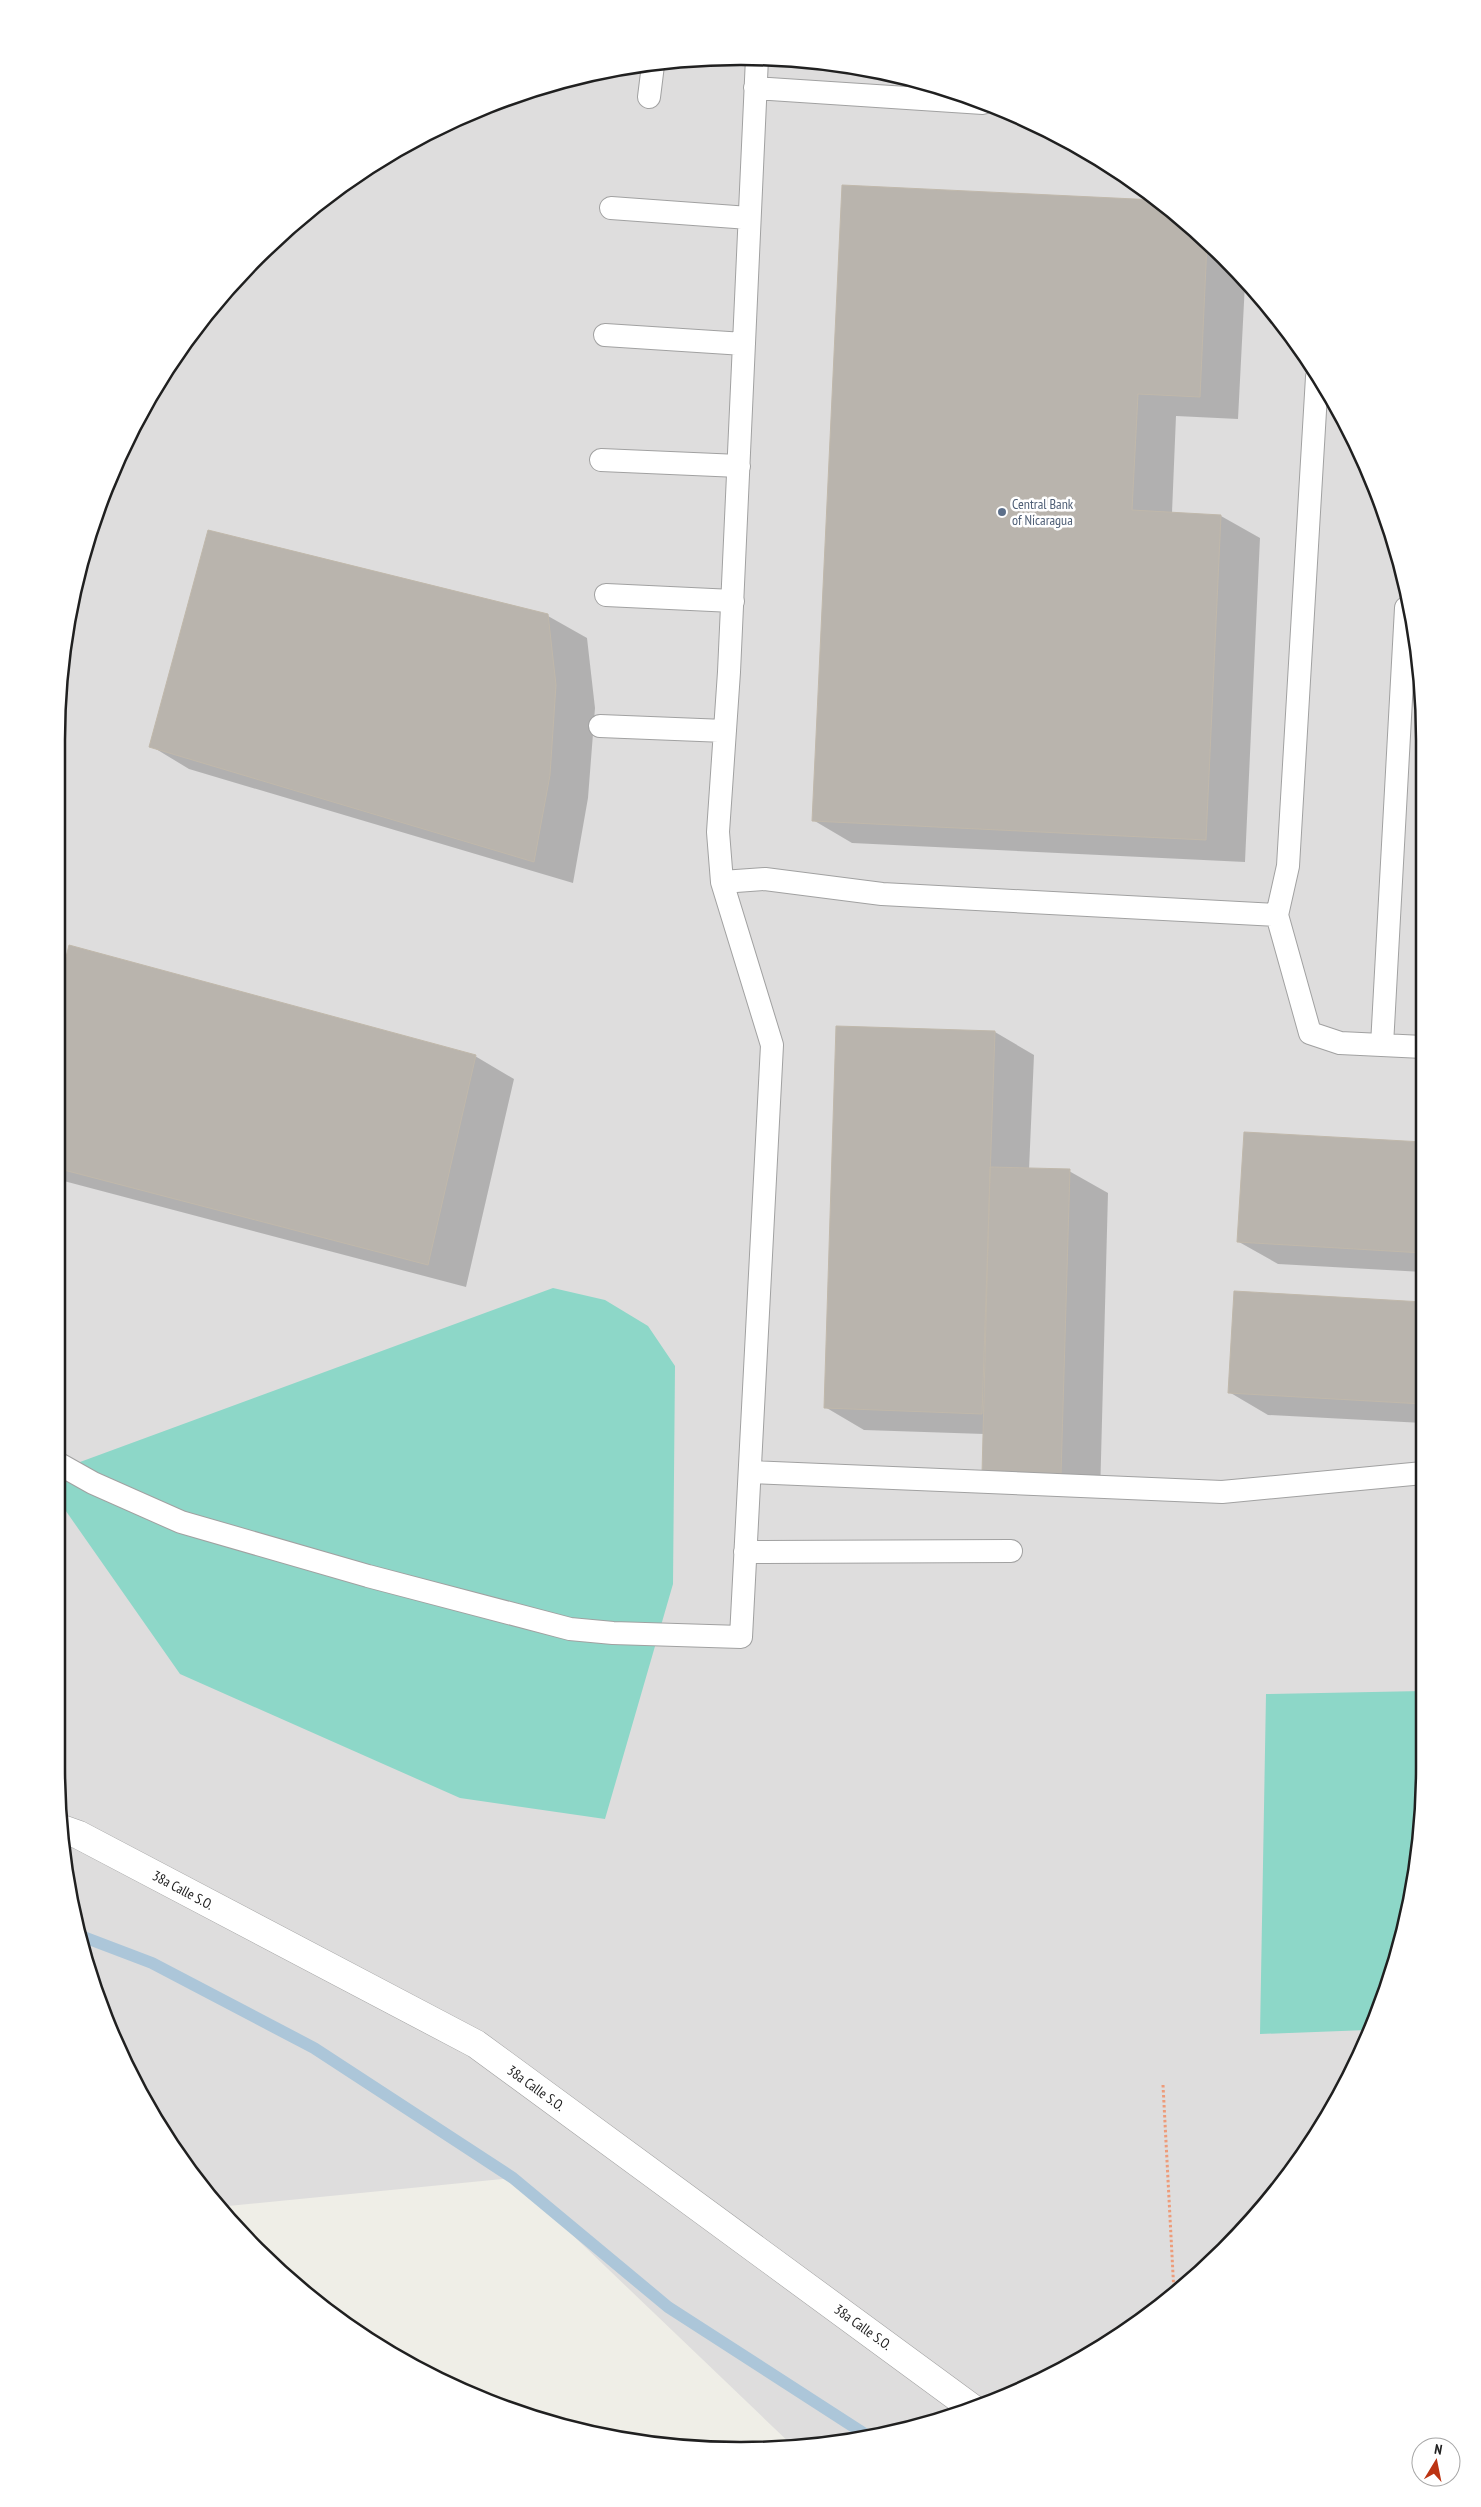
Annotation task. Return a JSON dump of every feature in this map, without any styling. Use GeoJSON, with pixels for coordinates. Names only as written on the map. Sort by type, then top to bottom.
{"type":"FeatureCollection","features":[{"type":"Feature","properties":{"kind":"street","name":"38a Calle S.O."},"geometry":{"type":"LineString","coordinates":[[68,1831],[79,1835],[476,2044],[966,2403]]}},
{"type":"Feature","properties":{"kind":"lane"},"geometry":{"type":"LineString","coordinates":[[65,1467],[93,1483],[181,1522],[368,1576],[570,1629],[613,1633],[741,1637],[772,1045],[722,882],[718,832],[739,466],[757,65]]}},
{"type":"Feature","properties":{"kind":"lane"},"geometry":{"type":"LineString","coordinates":[[649,97],[652,71]]}},
{"type":"Feature","properties":{"kind":"lane"},"geometry":{"type":"LineString","coordinates":[[755,88],[956,100]]}},
{"type":"Feature","properties":{"kind":"lane"},"geometry":{"type":"LineString","coordinates":[[611,208],[749,218]]}},
{"type":"Feature","properties":{"kind":"lane"},"geometry":{"type":"LineString","coordinates":[[605,335],[744,344]]}},
{"type":"Feature","properties":{"kind":"lane"},"geometry":{"type":"LineString","coordinates":[[1316,388],[1288,866],[1277,915],[1310,1033],[1340,1043],[1416,1047]]}},
{"type":"Feature","properties":{"kind":"lane"},"geometry":{"type":"LineString","coordinates":[[600,460],[739,466]]}},
{"type":"Feature","properties":{"kind":"lane"},"geometry":{"type":"LineString","coordinates":[[606,595],[732,601]]}},
{"type":"Feature","properties":{"kind":"lane"},"geometry":{"type":"LineString","coordinates":[[1382,1045],[1405,623]]}},
{"type":"Feature","properties":{"kind":"lane"},"geometry":{"type":"LineString","coordinates":[[600,726],[725,731]]}},
{"type":"Feature","properties":{"kind":"lane"},"geometry":{"type":"LineString","coordinates":[[722,882],[765,879],[882,894],[1277,915]]}},
{"type":"Feature","properties":{"kind":"lane"},"geometry":{"type":"LineString","coordinates":[[750,1472],[1222,1492],[1416,1475]]}},
{"type":"Feature","properties":{"kind":"lane"},"geometry":{"type":"LineString","coordinates":[[746,1552],[1012,1551]]}},
{"type":"Feature","properties":{"kind":"path"},"geometry":{"type":"LineString","coordinates":[[1163,2085],[1174,2284]]}},
{"type":"Feature","properties":{"kind":"shaded area"},"geometry":{"type":"Polygon","coordinates":[[[696,66],[785,66],[829,71],[915,88],[999,116],[1078,155],[1152,205],[1218,263],[1248,295],[1302,365],[1326,403],[1346,442],[1365,482],[1380,523],[1403,609],[1415,696],[1416,740],[1416,1766],[1415,1811],[1410,1855],[1393,1941],[1365,2025],[1326,2104],[1276,2178],[1218,2244],[1186,2274],[1116,2328],[1078,2352],[1039,2372],[999,2391],[958,2406],[872,2429],[787,2441],[513,2178],[228,2206],[179,2142],[155,2104],[116,2025],[88,1941],[71,1855],[66,1811],[65,1766],[65,740],[66,696],[71,652],[88,566],[101,523],[116,482],[155,403],[205,329],[233,295],[295,233],[329,205],[403,155],[442,135],[482,116],[566,88],[609,78],[696,66]]]}},
{"type":"Feature","properties":{"kind":"shaded area"},"geometry":{"type":"Polygon","coordinates":[[[553,1288],[605,1300],[648,1326],[675,1366],[673,1584],[605,1819],[460,1798],[180,1674],[65,1510],[65,1468],[553,1288]]]}},
{"type":"Feature","properties":{"kind":"shaded area"},"geometry":{"type":"Polygon","coordinates":[[[1416,1691],[1415,1811],[1410,1855],[1393,1941],[1380,1984],[1363,2030],[1260,2034],[1266,1694],[1416,1691]]]}},
{"type":"Feature","properties":{"kind":"building","name":"Central Bank of Nicaragua"},"geometry":{"type":"Polygon","coordinates":[[[842,185],[1144,199],[1207,252],[1200,397],[1138,394],[1132,510],[1221,515],[1206,840],[812,821],[842,185]]]}},
{"type":"Feature","properties":{"kind":"building"},"geometry":{"type":"Polygon","coordinates":[[[208,530],[548,614],[556,685],[550,775],[534,862],[149,747],[208,530]]]}},
{"type":"Feature","properties":{"kind":"building"},"geometry":{"type":"Polygon","coordinates":[[[69,945],[476,1055],[428,1265],[65,1170],[65,961],[69,945]]]}},
{"type":"Feature","properties":{"kind":"building"},"geometry":{"type":"Polygon","coordinates":[[[836,1026],[995,1031],[982,1414],[824,1408],[836,1026]]]}},
{"type":"Feature","properties":{"kind":"building"},"geometry":{"type":"Polygon","coordinates":[[[1244,1132],[1416,1142],[1416,1253],[1237,1242],[1244,1132]]]}},
{"type":"Feature","properties":{"kind":"building"},"geometry":{"type":"Polygon","coordinates":[[[990,1167],[1070,1169],[1061,1475],[982,1473],[990,1167]]]}},
{"type":"Feature","properties":{"kind":"building"},"geometry":{"type":"Polygon","coordinates":[[[1234,1291],[1416,1302],[1416,1404],[1228,1393],[1234,1291]]]}},
{"type":"Feature","properties":{"kind":"waterway"},"geometry":{"type":"LineString","coordinates":[[87,1938],[152,1963],[314,2048],[513,2178],[668,2307],[860,2431]]}},
{"type":"Feature","properties":{"kind":"place","name":"Central Bank of Nicaragua"},"geometry":{"type":"Point","coordinates":[1002,512]}}]}
